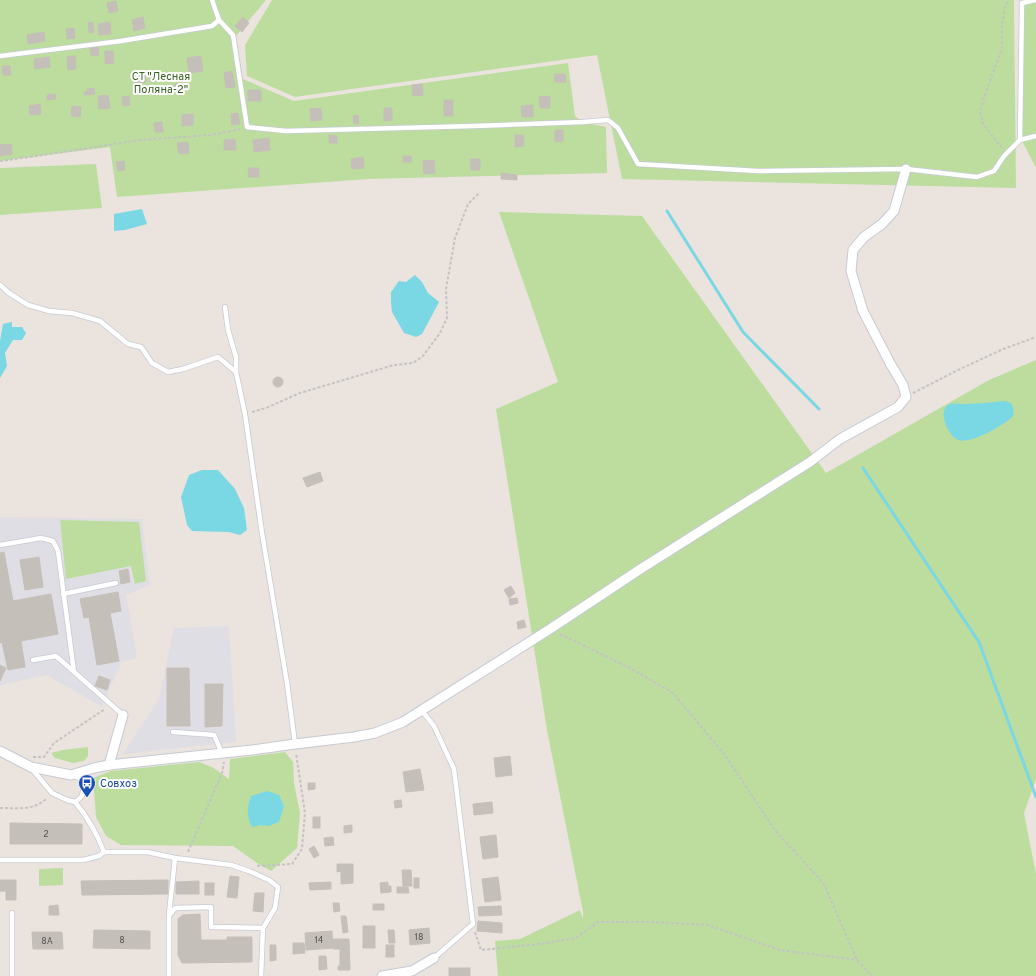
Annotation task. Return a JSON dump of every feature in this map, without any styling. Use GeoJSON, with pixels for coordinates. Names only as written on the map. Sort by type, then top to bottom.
{"type":"FeatureCollection","features":[{"type":"Feature","properties":{"kind":"street"},"geometry":{"type":"LineString","coordinates":[[0,751],[28,765],[71,775],[109,765],[224,753],[354,737],[375,733],[403,722],[422,711],[642,568],[810,462],[840,439],[898,407],[906,397],[903,385],[863,310],[851,271],[854,250],[864,237],[882,224],[894,211],[906,170]]}},
{"type":"Feature","properties":{"kind":"street"},"geometry":{"type":"LineString","coordinates":[[109,765],[123,715]]}},
{"type":"Feature","properties":{"kind":"street"},"geometry":{"type":"LineString","coordinates":[[387,976],[412,972],[434,958]]}},
{"type":"Feature","properties":{"kind":"lane"},"geometry":{"type":"LineString","coordinates":[[212,0],[220,20],[233,35],[247,128],[310,131],[608,120],[618,128],[638,164],[758,171],[906,170],[977,177],[994,171],[1004,156],[1020,140],[1036,136]]}},
{"type":"Feature","properties":{"kind":"lane"},"geometry":{"type":"LineString","coordinates":[[1020,140],[1022,3],[1036,0]]}},
{"type":"Feature","properties":{"kind":"lane"},"geometry":{"type":"LineString","coordinates":[[0,56],[129,39],[212,26],[220,20]]}},
{"type":"Feature","properties":{"kind":"lane"},"geometry":{"type":"LineString","coordinates":[[0,285],[9,293],[28,304],[49,311],[72,313],[100,321],[128,344],[141,347],[152,363],[168,372],[183,369],[218,357],[236,372]]}},
{"type":"Feature","properties":{"kind":"lane"},"geometry":{"type":"LineString","coordinates":[[225,307],[228,330],[236,357],[236,372],[245,414],[262,533],[288,683],[295,744]]}},
{"type":"Feature","properties":{"kind":"lane"},"geometry":{"type":"LineString","coordinates":[[0,545],[41,538],[53,541],[58,551],[74,672]]}},
{"type":"Feature","properties":{"kind":"lane"},"geometry":{"type":"LineString","coordinates":[[63,594],[116,583]]}},
{"type":"Feature","properties":{"kind":"lane"},"geometry":{"type":"LineString","coordinates":[[32,660],[56,656],[123,715]]}},
{"type":"Feature","properties":{"kind":"lane"},"geometry":{"type":"LineString","coordinates":[[422,711],[434,726],[454,769],[473,924],[434,958]]}},
{"type":"Feature","properties":{"kind":"lane"},"geometry":{"type":"LineString","coordinates":[[173,732],[214,734],[224,753]]}},
{"type":"Feature","properties":{"kind":"lane"},"geometry":{"type":"LineString","coordinates":[[28,765],[52,793],[75,802],[82,810],[104,852]]}},
{"type":"Feature","properties":{"kind":"lane"},"geometry":{"type":"LineString","coordinates":[[71,775],[83,780],[84,786],[82,796],[75,802]]}},
{"type":"Feature","properties":{"kind":"lane"},"geometry":{"type":"LineString","coordinates":[[0,860],[84,860],[98,856],[104,852],[147,852],[176,858],[231,865],[249,871],[278,886],[275,908],[263,928],[261,976]]}},
{"type":"Feature","properties":{"kind":"lane"},"geometry":{"type":"LineString","coordinates":[[169,976],[169,916],[176,858]]}},
{"type":"Feature","properties":{"kind":"lane"},"geometry":{"type":"LineString","coordinates":[[169,916],[174,908],[211,907],[211,927],[263,928]]}},
{"type":"Feature","properties":{"kind":"lane"},"geometry":{"type":"LineString","coordinates":[[12,913],[12,976]]}},
{"type":"Feature","properties":{"kind":"path"},"geometry":{"type":"LineString","coordinates":[[1004,156],[1002,147],[983,124],[980,111],[1002,48],[1002,24],[1005,6],[1009,0]]}},
{"type":"Feature","properties":{"kind":"path"},"geometry":{"type":"LineString","coordinates":[[0,161],[140,140],[211,135],[247,128]]}},
{"type":"Feature","properties":{"kind":"path"},"geometry":{"type":"LineString","coordinates":[[245,414],[266,408],[300,392],[394,365],[413,363],[423,356],[440,333],[447,318],[446,289],[455,238],[468,204],[480,192]]}},
{"type":"Feature","properties":{"kind":"path"},"geometry":{"type":"LineString","coordinates":[[906,397],[1001,350],[1036,337]]}},
{"type":"Feature","properties":{"kind":"path"},"geometry":{"type":"LineString","coordinates":[[550,629],[630,668],[673,693],[725,755],[775,830],[824,884],[857,960],[872,976]]}},
{"type":"Feature","properties":{"kind":"path"},"geometry":{"type":"LineString","coordinates":[[28,765],[28,757],[44,757],[54,743],[104,709],[114,706]]}},
{"type":"Feature","properties":{"kind":"path"},"geometry":{"type":"LineString","coordinates":[[249,871],[255,866],[292,864],[302,849],[305,813],[295,744]]}},
{"type":"Feature","properties":{"kind":"path"},"geometry":{"type":"LineString","coordinates":[[185,859],[222,773],[224,753]]}},
{"type":"Feature","properties":{"kind":"path"},"geometry":{"type":"LineString","coordinates":[[0,808],[35,807],[52,793]]}},
{"type":"Feature","properties":{"kind":"path"},"geometry":{"type":"LineString","coordinates":[[473,924],[481,950],[540,944],[576,938],[598,922],[651,922],[708,925],[780,950],[857,960]]}},
{"type":"Feature","properties":{"kind":"shaded area"},"geometry":{"type":"Polygon","coordinates":[[[0,517],[142,519],[150,585],[126,595],[137,658],[121,662],[102,707],[47,675],[0,685],[0,517]]]}},
{"type":"Feature","properties":{"kind":"shaded area"},"geometry":{"type":"Polygon","coordinates":[[[229,626],[236,742],[123,754],[159,699],[174,628],[229,626]]]}},
{"type":"Feature","properties":{"kind":"green space","name":"СТ \"Лесная Поляна-2\""},"geometry":{"type":"Polygon","coordinates":[[[0,0],[266,0],[236,36],[243,79],[294,101],[568,63],[575,116],[583,122],[606,127],[607,173],[369,179],[117,197],[110,147],[0,161],[0,0]]]}},
{"type":"Feature","properties":{"kind":"green space"},"geometry":{"type":"Polygon","coordinates":[[[272,0],[1014,0],[1016,188],[622,179],[597,55],[295,97],[247,76],[245,45],[272,0]]]}},
{"type":"Feature","properties":{"kind":"green space"},"geometry":{"type":"Polygon","coordinates":[[[1020,0],[1036,0],[1036,168],[1018,133],[1020,0]]]}},
{"type":"Feature","properties":{"kind":"green space"},"geometry":{"type":"Polygon","coordinates":[[[96,164],[102,208],[0,215],[0,168],[96,164]]]}},
{"type":"Feature","properties":{"kind":"green space"},"geometry":{"type":"Polygon","coordinates":[[[499,212],[642,216],[826,473],[989,380],[1036,360],[1036,779],[1024,813],[1036,874],[1036,976],[498,976],[495,941],[520,939],[580,910],[583,920],[583,912],[547,730],[496,409],[558,382],[499,212]]]}},
{"type":"Feature","properties":{"kind":"green space"},"geometry":{"type":"Polygon","coordinates":[[[60,520],[139,522],[146,581],[135,584],[131,566],[66,579],[60,520]]]}},
{"type":"Feature","properties":{"kind":"green space"},"geometry":{"type":"Polygon","coordinates":[[[88,747],[88,756],[84,761],[73,763],[55,758],[51,753],[63,750],[88,747]]]}},
{"type":"Feature","properties":{"kind":"green space"},"geometry":{"type":"Polygon","coordinates":[[[285,752],[293,762],[294,783],[300,813],[297,848],[271,871],[233,846],[121,845],[106,836],[96,817],[93,778],[111,771],[199,762],[212,767],[229,779],[230,759],[285,752]]]}},
{"type":"Feature","properties":{"kind":"green space"},"geometry":{"type":"Polygon","coordinates":[[[63,868],[63,885],[39,886],[39,869],[63,868]]]}},
{"type":"Feature","properties":{"kind":"water"},"geometry":{"type":"Polygon","coordinates":[[[142,209],[147,224],[125,230],[114,231],[114,214],[142,209]]]}},
{"type":"Feature","properties":{"kind":"water"},"geometry":{"type":"Polygon","coordinates":[[[415,275],[422,282],[428,293],[439,302],[422,334],[416,337],[404,333],[392,312],[391,303],[391,292],[399,281],[406,282],[415,275]]]}},
{"type":"Feature","properties":{"kind":"water"},"geometry":{"type":"Polygon","coordinates":[[[12,322],[12,327],[22,327],[26,333],[22,340],[13,340],[5,353],[7,366],[0,378],[0,341],[3,324],[12,322]]]}},
{"type":"Feature","properties":{"kind":"water"},"geometry":{"type":"Polygon","coordinates":[[[1003,401],[1011,403],[1014,410],[1013,416],[1003,424],[987,433],[970,440],[963,441],[954,438],[947,428],[944,411],[950,404],[989,403],[1003,401]]]}},
{"type":"Feature","properties":{"kind":"water"},"geometry":{"type":"Polygon","coordinates":[[[202,470],[218,470],[235,489],[244,508],[247,530],[240,535],[229,532],[192,531],[187,525],[181,497],[189,475],[202,470]]]}},
{"type":"Feature","properties":{"kind":"water"},"geometry":{"type":"Polygon","coordinates":[[[267,791],[279,795],[284,806],[279,822],[269,826],[260,825],[252,827],[248,812],[251,796],[267,791]]]}},
{"type":"Feature","properties":{"kind":"building"},"geometry":{"type":"Polygon","coordinates":[[[116,1],[118,11],[109,13],[107,3],[116,1]]]}},
{"type":"Feature","properties":{"kind":"building"},"geometry":{"type":"Polygon","coordinates":[[[143,17],[145,28],[134,31],[132,20],[143,17]]]}},
{"type":"Feature","properties":{"kind":"building"},"geometry":{"type":"Polygon","coordinates":[[[243,17],[249,23],[242,32],[235,26],[243,17]]]}},
{"type":"Feature","properties":{"kind":"building"},"geometry":{"type":"Polygon","coordinates":[[[93,22],[94,32],[89,33],[88,23],[93,22]]]}},
{"type":"Feature","properties":{"kind":"building"},"geometry":{"type":"Polygon","coordinates":[[[110,22],[111,34],[99,35],[98,24],[110,22]]]}},
{"type":"Feature","properties":{"kind":"building"},"geometry":{"type":"Polygon","coordinates":[[[74,28],[75,38],[67,39],[66,29],[74,28]]]}},
{"type":"Feature","properties":{"kind":"building"},"geometry":{"type":"Polygon","coordinates":[[[44,32],[45,41],[28,44],[27,35],[44,32]]]}},
{"type":"Feature","properties":{"kind":"building"},"geometry":{"type":"Polygon","coordinates":[[[98,47],[99,55],[91,56],[90,48],[98,47]]]}},
{"type":"Feature","properties":{"kind":"building"},"geometry":{"type":"Polygon","coordinates":[[[105,51],[113,51],[114,63],[105,64],[105,51]]]}},
{"type":"Feature","properties":{"kind":"building"},"geometry":{"type":"Polygon","coordinates":[[[75,56],[76,69],[68,70],[67,57],[75,56]]]}},
{"type":"Feature","properties":{"kind":"building"},"geometry":{"type":"Polygon","coordinates":[[[201,56],[203,71],[189,73],[187,58],[201,56]]]}},
{"type":"Feature","properties":{"kind":"building"},"geometry":{"type":"Polygon","coordinates":[[[49,57],[50,67],[35,69],[34,59],[49,57]]]}},
{"type":"Feature","properties":{"kind":"building"},"geometry":{"type":"Polygon","coordinates":[[[2,66],[10,66],[11,75],[3,75],[2,66]]]}},
{"type":"Feature","properties":{"kind":"building"},"geometry":{"type":"Polygon","coordinates":[[[232,71],[235,87],[226,88],[224,73],[232,71]]]}},
{"type":"Feature","properties":{"kind":"building"},"geometry":{"type":"Polygon","coordinates":[[[145,72],[146,82],[136,83],[134,74],[145,72]]]}},
{"type":"Feature","properties":{"kind":"building"},"geometry":{"type":"Polygon","coordinates":[[[156,74],[157,81],[151,82],[150,75],[156,74]]]}},
{"type":"Feature","properties":{"kind":"building"},"geometry":{"type":"Polygon","coordinates":[[[554,74],[565,74],[566,82],[555,82],[554,74]]]}},
{"type":"Feature","properties":{"kind":"building"},"geometry":{"type":"Polygon","coordinates":[[[186,83],[186,89],[175,91],[175,84],[186,83]]]}},
{"type":"Feature","properties":{"kind":"building"},"geometry":{"type":"Polygon","coordinates":[[[422,84],[423,95],[413,96],[412,85],[422,84]]]}},
{"type":"Feature","properties":{"kind":"building"},"geometry":{"type":"Polygon","coordinates":[[[94,88],[95,94],[85,95],[84,92],[88,91],[87,89],[94,88]]]}},
{"type":"Feature","properties":{"kind":"building"},"geometry":{"type":"Polygon","coordinates":[[[248,90],[261,90],[261,101],[248,101],[248,90]]]}},
{"type":"Feature","properties":{"kind":"building"},"geometry":{"type":"Polygon","coordinates":[[[55,94],[56,99],[47,100],[47,95],[55,94]]]}},
{"type":"Feature","properties":{"kind":"building"},"geometry":{"type":"Polygon","coordinates":[[[108,95],[110,108],[99,109],[98,96],[108,95]]]}},
{"type":"Feature","properties":{"kind":"building"},"geometry":{"type":"Polygon","coordinates":[[[129,96],[130,105],[123,106],[122,97],[129,96]]]}},
{"type":"Feature","properties":{"kind":"building"},"geometry":{"type":"Polygon","coordinates":[[[550,96],[550,108],[540,108],[539,97],[550,96]]]}},
{"type":"Feature","properties":{"kind":"building"},"geometry":{"type":"Polygon","coordinates":[[[444,100],[453,100],[453,116],[444,116],[444,100]]]}},
{"type":"Feature","properties":{"kind":"building"},"geometry":{"type":"Polygon","coordinates":[[[40,104],[41,114],[30,115],[29,106],[40,104]]]}},
{"type":"Feature","properties":{"kind":"building"},"geometry":{"type":"Polygon","coordinates":[[[533,105],[533,117],[522,117],[521,106],[533,105]]]}},
{"type":"Feature","properties":{"kind":"building"},"geometry":{"type":"Polygon","coordinates":[[[72,106],[81,107],[80,117],[71,116],[72,106]]]}},
{"type":"Feature","properties":{"kind":"building"},"geometry":{"type":"Polygon","coordinates":[[[321,108],[322,120],[311,121],[310,109],[321,108]]]}},
{"type":"Feature","properties":{"kind":"building"},"geometry":{"type":"Polygon","coordinates":[[[384,108],[392,108],[392,120],[384,121],[384,108]]]}},
{"type":"Feature","properties":{"kind":"building"},"geometry":{"type":"Polygon","coordinates":[[[238,113],[240,124],[232,125],[231,114],[238,113]]]}},
{"type":"Feature","properties":{"kind":"building"},"geometry":{"type":"Polygon","coordinates":[[[193,114],[193,125],[182,126],[182,115],[193,114]]]}},
{"type":"Feature","properties":{"kind":"building"},"geometry":{"type":"Polygon","coordinates":[[[358,115],[359,124],[354,124],[353,116],[358,115]]]}},
{"type":"Feature","properties":{"kind":"building"},"geometry":{"type":"Polygon","coordinates":[[[162,122],[163,132],[155,132],[154,123],[162,122]]]}},
{"type":"Feature","properties":{"kind":"building"},"geometry":{"type":"Polygon","coordinates":[[[555,130],[563,130],[563,141],[555,142],[555,130]]]}},
{"type":"Feature","properties":{"kind":"building"},"geometry":{"type":"Polygon","coordinates":[[[329,135],[337,136],[337,143],[329,143],[329,135]]]}},
{"type":"Feature","properties":{"kind":"building"},"geometry":{"type":"Polygon","coordinates":[[[515,135],[523,135],[524,146],[515,147],[515,135]]]}},
{"type":"Feature","properties":{"kind":"building"},"geometry":{"type":"Polygon","coordinates":[[[269,138],[270,150],[254,152],[253,140],[269,138]]]}},
{"type":"Feature","properties":{"kind":"building"},"geometry":{"type":"Polygon","coordinates":[[[235,139],[236,150],[224,150],[224,140],[235,139]]]}},
{"type":"Feature","properties":{"kind":"building"},"geometry":{"type":"Polygon","coordinates":[[[188,142],[189,153],[179,154],[177,143],[188,142]]]}},
{"type":"Feature","properties":{"kind":"building"},"geometry":{"type":"Polygon","coordinates":[[[11,144],[12,154],[0,156],[0,145],[11,144]]]}},
{"type":"Feature","properties":{"kind":"building"},"geometry":{"type":"Polygon","coordinates":[[[403,156],[411,156],[411,162],[403,162],[403,156]]]}},
{"type":"Feature","properties":{"kind":"building"},"geometry":{"type":"Polygon","coordinates":[[[363,157],[364,168],[352,169],[351,159],[363,157]]]}},
{"type":"Feature","properties":{"kind":"building"},"geometry":{"type":"Polygon","coordinates":[[[470,159],[480,159],[480,170],[471,170],[470,159]]]}},
{"type":"Feature","properties":{"kind":"building"},"geometry":{"type":"Polygon","coordinates":[[[434,160],[435,173],[424,174],[423,161],[434,160]]]}},
{"type":"Feature","properties":{"kind":"building"},"geometry":{"type":"Polygon","coordinates":[[[124,161],[125,170],[118,171],[116,162],[124,161]]]}},
{"type":"Feature","properties":{"kind":"building"},"geometry":{"type":"Polygon","coordinates":[[[248,168],[259,168],[259,177],[249,177],[248,168]]]}},
{"type":"Feature","properties":{"kind":"building"},"geometry":{"type":"Polygon","coordinates":[[[501,173],[517,175],[517,180],[501,179],[501,173]]]}},
{"type":"Feature","properties":{"kind":"building"},"geometry":{"type":"Polygon","coordinates":[[[276,377],[280,377],[282,378],[282,386],[276,387],[273,384],[273,380],[276,377]]]}},
{"type":"Feature","properties":{"kind":"building"},"geometry":{"type":"Polygon","coordinates":[[[320,472],[323,481],[307,487],[303,478],[320,472]]]}},
{"type":"Feature","properties":{"kind":"building"},"geometry":{"type":"Polygon","coordinates":[[[4,552],[13,601],[51,594],[58,634],[21,641],[25,667],[8,670],[2,642],[0,643],[0,553],[4,552]]]}},
{"type":"Feature","properties":{"kind":"building"},"geometry":{"type":"Polygon","coordinates":[[[39,557],[43,587],[25,590],[20,560],[39,557]]]}},
{"type":"Feature","properties":{"kind":"building"},"geometry":{"type":"Polygon","coordinates":[[[128,569],[130,582],[121,584],[119,571],[128,569]]]}},
{"type":"Feature","properties":{"kind":"building"},"geometry":{"type":"Polygon","coordinates":[[[511,586],[515,593],[509,598],[504,590],[511,586]]]}},
{"type":"Feature","properties":{"kind":"building"},"geometry":{"type":"Polygon","coordinates":[[[118,592],[121,611],[110,613],[119,661],[97,665],[89,617],[84,618],[80,599],[118,592]]]}},
{"type":"Feature","properties":{"kind":"building"},"geometry":{"type":"Polygon","coordinates":[[[517,598],[518,603],[510,605],[509,599],[517,598]]]}},
{"type":"Feature","properties":{"kind":"building"},"geometry":{"type":"Polygon","coordinates":[[[524,620],[526,627],[518,629],[517,622],[524,620]]]}},
{"type":"Feature","properties":{"kind":"building"},"geometry":{"type":"Polygon","coordinates":[[[0,665],[6,668],[0,681],[0,665]]]}},
{"type":"Feature","properties":{"kind":"building"},"geometry":{"type":"Polygon","coordinates":[[[167,668],[189,668],[190,726],[167,726],[167,668]]]}},
{"type":"Feature","properties":{"kind":"building"},"geometry":{"type":"Polygon","coordinates":[[[99,676],[110,680],[107,690],[95,686],[99,676]]]}},
{"type":"Feature","properties":{"kind":"building"},"geometry":{"type":"Polygon","coordinates":[[[205,684],[223,684],[222,726],[205,727],[205,684]]]}},
{"type":"Feature","properties":{"kind":"building"},"geometry":{"type":"Polygon","coordinates":[[[510,756],[512,775],[496,777],[494,758],[510,756]]]}},
{"type":"Feature","properties":{"kind":"building"},"geometry":{"type":"Polygon","coordinates":[[[420,769],[424,790],[406,792],[403,772],[420,769]]]}},
{"type":"Feature","properties":{"kind":"building"},"geometry":{"type":"Polygon","coordinates":[[[308,783],[315,783],[315,789],[308,790],[308,783]]]}},
{"type":"Feature","properties":{"kind":"building"},"geometry":{"type":"Polygon","coordinates":[[[401,800],[402,807],[395,808],[394,801],[401,800]]]}},
{"type":"Feature","properties":{"kind":"building"},"geometry":{"type":"Polygon","coordinates":[[[492,802],[493,813],[474,815],[473,804],[492,802]]]}},
{"type":"Feature","properties":{"kind":"building"},"geometry":{"type":"Polygon","coordinates":[[[313,817],[320,817],[320,828],[313,828],[313,817]]]}},
{"type":"Feature","properties":{"kind":"building"},"geometry":{"type":"Polygon","coordinates":[[[10,823],[82,824],[82,844],[10,844],[10,823]]]}},
{"type":"Feature","properties":{"kind":"building"},"geometry":{"type":"Polygon","coordinates":[[[352,825],[352,832],[344,833],[344,826],[352,825]]]}},
{"type":"Feature","properties":{"kind":"building"},"geometry":{"type":"Polygon","coordinates":[[[496,835],[498,857],[483,859],[480,837],[496,835]]]}},
{"type":"Feature","properties":{"kind":"building"},"geometry":{"type":"Polygon","coordinates":[[[333,837],[334,845],[325,846],[324,838],[333,837]]]}},
{"type":"Feature","properties":{"kind":"building"},"geometry":{"type":"Polygon","coordinates":[[[314,846],[319,855],[314,858],[309,849],[314,846]]]}},
{"type":"Feature","properties":{"kind":"building"},"geometry":{"type":"Polygon","coordinates":[[[337,864],[353,864],[353,883],[341,884],[341,871],[337,872],[337,864]]]}},
{"type":"Feature","properties":{"kind":"building"},"geometry":{"type":"Polygon","coordinates":[[[402,870],[411,870],[412,886],[403,886],[402,870]]]}},
{"type":"Feature","properties":{"kind":"building"},"geometry":{"type":"Polygon","coordinates":[[[230,876],[239,877],[237,898],[227,897],[230,876]]]}},
{"type":"Feature","properties":{"kind":"building"},"geometry":{"type":"Polygon","coordinates":[[[498,877],[501,900],[485,902],[482,879],[498,877]]]}},
{"type":"Feature","properties":{"kind":"building"},"geometry":{"type":"Polygon","coordinates":[[[414,878],[419,878],[419,888],[414,888],[414,878]]]}},
{"type":"Feature","properties":{"kind":"building"},"geometry":{"type":"Polygon","coordinates":[[[0,880],[16,880],[16,900],[6,900],[6,891],[0,891],[0,880]]]}},
{"type":"Feature","properties":{"kind":"building"},"geometry":{"type":"Polygon","coordinates":[[[168,880],[168,894],[82,895],[81,881],[168,880]]]}},
{"type":"Feature","properties":{"kind":"building"},"geometry":{"type":"Polygon","coordinates":[[[199,881],[199,894],[176,894],[176,882],[199,881]]]}},
{"type":"Feature","properties":{"kind":"building"},"geometry":{"type":"Polygon","coordinates":[[[331,882],[331,889],[310,890],[309,883],[331,882]]]}},
{"type":"Feature","properties":{"kind":"building"},"geometry":{"type":"Polygon","coordinates":[[[388,882],[388,886],[391,886],[391,892],[381,893],[380,883],[388,882]]]}},
{"type":"Feature","properties":{"kind":"building"},"geometry":{"type":"Polygon","coordinates":[[[205,883],[214,883],[214,895],[205,895],[205,883]]]}},
{"type":"Feature","properties":{"kind":"building"},"geometry":{"type":"Polygon","coordinates":[[[397,887],[408,887],[409,893],[397,893],[397,887]]]}},
{"type":"Feature","properties":{"kind":"building"},"geometry":{"type":"Polygon","coordinates":[[[255,893],[264,893],[263,912],[253,911],[255,893]]]}},
{"type":"Feature","properties":{"kind":"building"},"geometry":{"type":"Polygon","coordinates":[[[333,903],[339,903],[340,911],[334,912],[333,903]]]}},
{"type":"Feature","properties":{"kind":"building"},"geometry":{"type":"Polygon","coordinates":[[[373,904],[384,904],[384,910],[373,910],[373,904]]]}},
{"type":"Feature","properties":{"kind":"building"},"geometry":{"type":"Polygon","coordinates":[[[58,905],[59,915],[49,915],[49,906],[58,905]]]}},
{"type":"Feature","properties":{"kind":"building"},"geometry":{"type":"Polygon","coordinates":[[[501,906],[502,915],[479,916],[478,907],[501,906]]]}},
{"type":"Feature","properties":{"kind":"building"},"geometry":{"type":"Polygon","coordinates":[[[200,914],[201,940],[227,940],[227,937],[252,937],[252,962],[182,963],[178,955],[178,919],[183,915],[200,914]]]}},
{"type":"Feature","properties":{"kind":"building"},"geometry":{"type":"Polygon","coordinates":[[[341,916],[346,916],[348,932],[343,933],[341,916]]]}},
{"type":"Feature","properties":{"kind":"building"},"geometry":{"type":"Polygon","coordinates":[[[478,921],[502,923],[502,933],[477,931],[478,921]]]}},
{"type":"Feature","properties":{"kind":"building"},"geometry":{"type":"Polygon","coordinates":[[[363,926],[375,926],[375,948],[363,948],[363,926]]]}},
{"type":"Feature","properties":{"kind":"building"},"geometry":{"type":"Polygon","coordinates":[[[429,928],[430,943],[410,945],[409,930],[429,928]]]}},
{"type":"Feature","properties":{"kind":"building"},"geometry":{"type":"Polygon","coordinates":[[[94,930],[150,931],[150,949],[93,948],[94,930]]]}},
{"type":"Feature","properties":{"kind":"building"},"geometry":{"type":"Polygon","coordinates":[[[388,930],[394,930],[395,943],[389,943],[388,930]]]}},
{"type":"Feature","properties":{"kind":"building"},"geometry":{"type":"Polygon","coordinates":[[[332,931],[333,948],[306,950],[305,933],[332,931]]]}},
{"type":"Feature","properties":{"kind":"building"},"geometry":{"type":"Polygon","coordinates":[[[32,932],[62,932],[63,949],[33,949],[32,932]]]}},
{"type":"Feature","properties":{"kind":"building"},"geometry":{"type":"Polygon","coordinates":[[[333,939],[349,939],[350,970],[338,970],[338,966],[340,966],[340,949],[333,949],[333,939]]]}},
{"type":"Feature","properties":{"kind":"building"},"geometry":{"type":"Polygon","coordinates":[[[293,943],[304,943],[305,953],[293,954],[293,943]]]}},
{"type":"Feature","properties":{"kind":"building"},"geometry":{"type":"Polygon","coordinates":[[[270,945],[276,945],[276,960],[270,961],[270,945]]]}},
{"type":"Feature","properties":{"kind":"building"},"geometry":{"type":"Polygon","coordinates":[[[386,945],[394,945],[394,957],[386,957],[386,945]]]}},
{"type":"Feature","properties":{"kind":"building"},"geometry":{"type":"Polygon","coordinates":[[[319,956],[326,956],[327,969],[319,970],[319,956]]]}},
{"type":"Feature","properties":{"kind":"building"},"geometry":{"type":"Polygon","coordinates":[[[449,968],[470,968],[470,976],[449,976],[449,968]]]}},
{"type":"Feature","properties":{"kind":"waterway"},"geometry":{"type":"LineString","coordinates":[[667,211],[743,332],[819,409]]}},
{"type":"Feature","properties":{"kind":"waterway"},"geometry":{"type":"LineString","coordinates":[[863,468],[979,642],[1036,797]]}},
{"type":"Feature","properties":{"kind":"place","name":"Совхоз"},"geometry":{"type":"Point","coordinates":[87,798]}}]}
